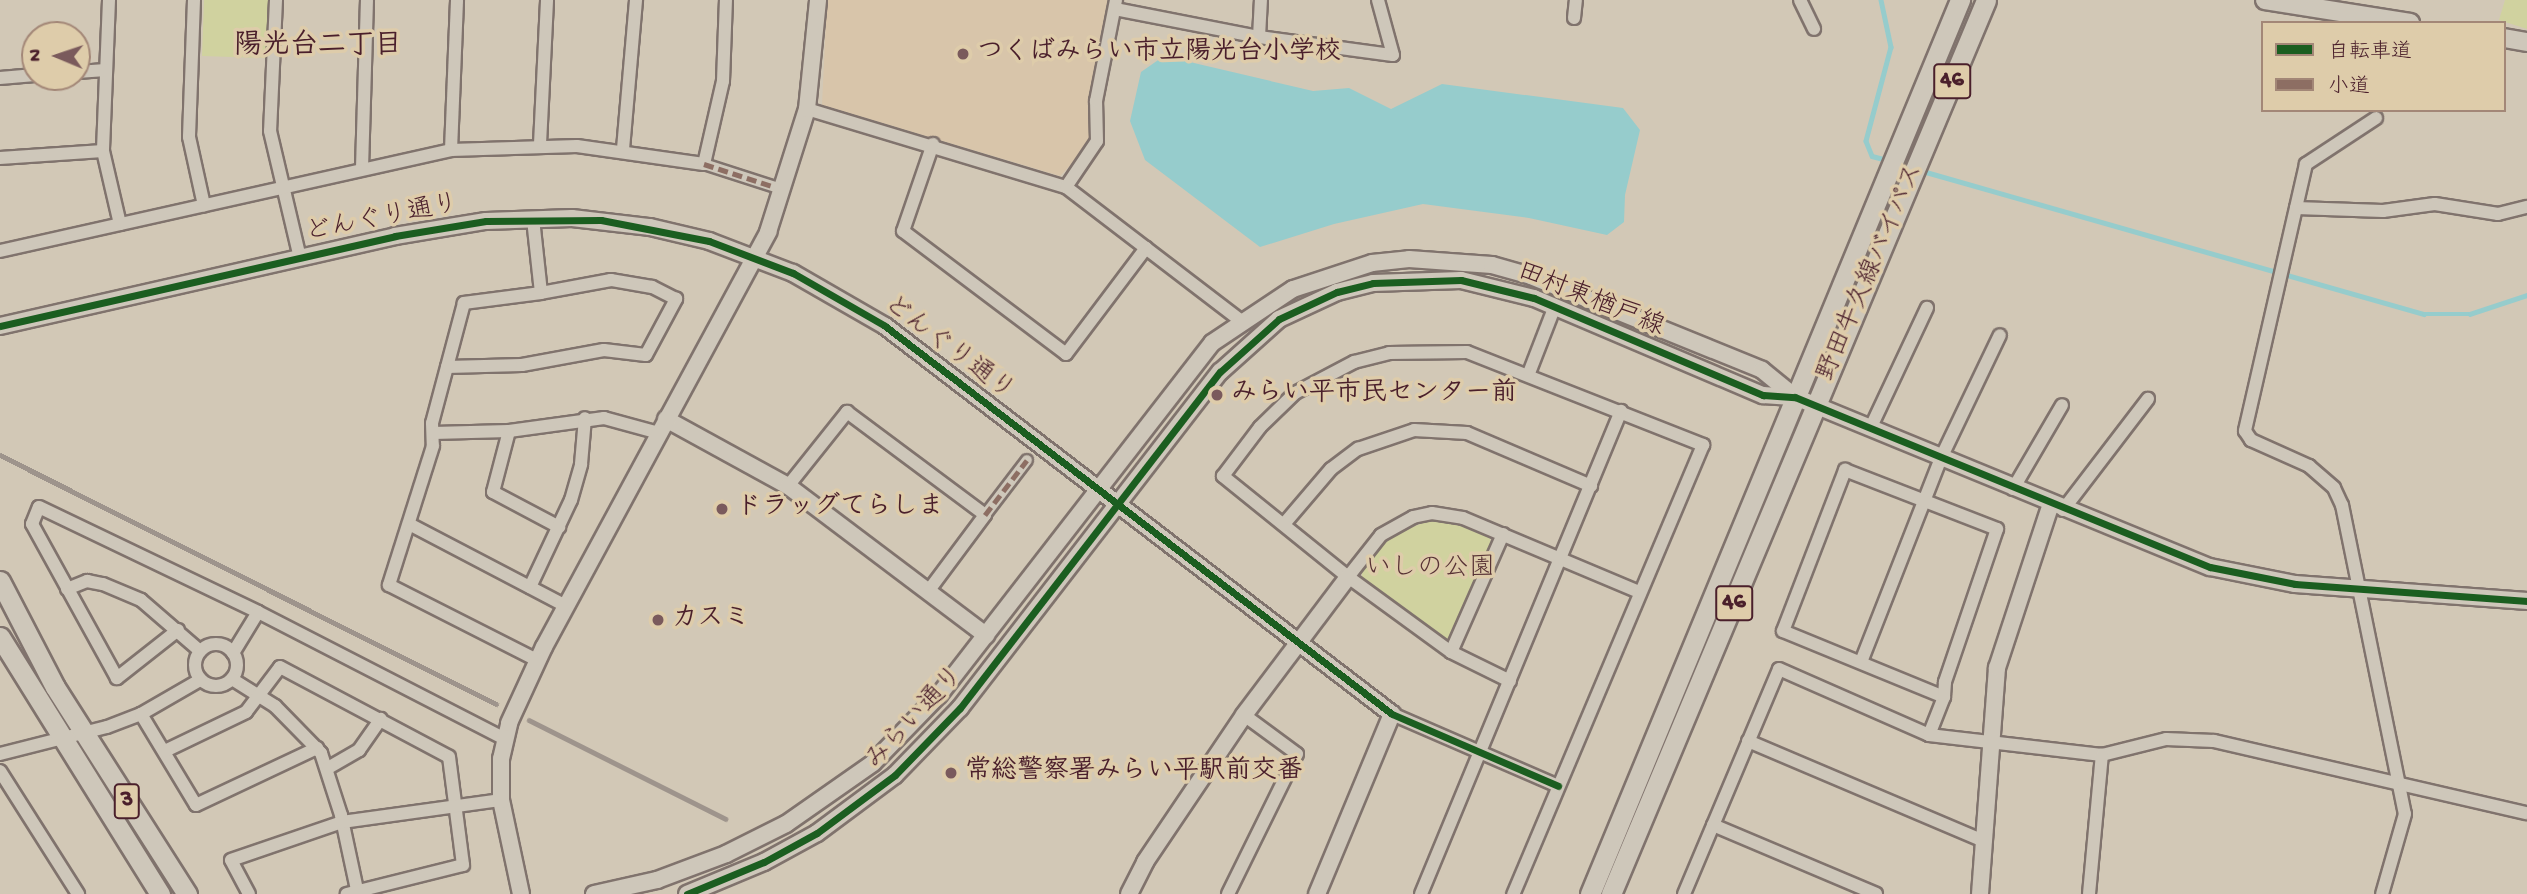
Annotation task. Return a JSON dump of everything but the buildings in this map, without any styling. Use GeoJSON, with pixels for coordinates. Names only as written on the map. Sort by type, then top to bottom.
{"type":"FeatureCollection","features":[{"type":"Feature","properties":{"kind":"main road","name":"野田牛久線バイパス"},"geometry":{"type":"LineString","coordinates":[[1590,894],[1960,0]]}},
{"type":"Feature","properties":{"kind":"main road","name":"野田牛久線バイパス"},"geometry":{"type":"LineString","coordinates":[[1611,894],[1986,0]]}},
{"type":"Feature","properties":{"kind":"main road"},"geometry":{"type":"LineString","coordinates":[[2265,0],[2351,6],[2403,21]]}},
{"type":"Feature","properties":{"kind":"main road"},"geometry":{"type":"LineString","coordinates":[[2506,38],[2527,42]]}},
{"type":"Feature","properties":{"kind":"main road","name":"3"},"geometry":{"type":"LineString","coordinates":[[0,581],[83,733],[187,894]]}},
{"type":"Feature","properties":{"kind":"main road","name":"3"},"geometry":{"type":"LineString","coordinates":[[0,637],[60,739],[160,894]]}},
{"type":"Feature","properties":{"kind":"street"},"geometry":{"type":"LineString","coordinates":[[109,0],[103,151],[120,224]]}},
{"type":"Feature","properties":{"kind":"street"},"geometry":{"type":"LineString","coordinates":[[194,0],[189,137],[204,205]]}},
{"type":"Feature","properties":{"kind":"street"},"geometry":{"type":"LineString","coordinates":[[276,0],[270,131],[300,258]]}},
{"type":"Feature","properties":{"kind":"street"},"geometry":{"type":"LineString","coordinates":[[362,168],[367,0]]}},
{"type":"Feature","properties":{"kind":"street"},"geometry":{"type":"LineString","coordinates":[[451,150],[457,0]]}},
{"type":"Feature","properties":{"kind":"street"},"geometry":{"type":"LineString","coordinates":[[540,144],[547,0]]}},
{"type":"Feature","properties":{"kind":"street"},"geometry":{"type":"LineString","coordinates":[[623,149],[636,0]]}},
{"type":"Feature","properties":{"kind":"street"},"geometry":{"type":"LineString","coordinates":[[704,164],[723,81],[726,0]]}},
{"type":"Feature","properties":{"kind":"street"},"geometry":{"type":"LineString","coordinates":[[521,894],[501,800],[505,739],[537,660],[754,257],[785,189],[807,109],[818,0]]}},
{"type":"Feature","properties":{"kind":"street"},"geometry":{"type":"LineString","coordinates":[[1259,37],[1261,0]]}},
{"type":"Feature","properties":{"kind":"street"},"geometry":{"type":"LineString","coordinates":[[1066,187],[1097,141],[1096,101],[1116,4],[1259,37],[1393,55],[1378,0]]}},
{"type":"Feature","properties":{"kind":"street"},"geometry":{"type":"LineString","coordinates":[[1574,18],[1576,0]]}},
{"type":"Feature","properties":{"kind":"street"},"geometry":{"type":"LineString","coordinates":[[1800,0],[1814,29]]}},
{"type":"Feature","properties":{"kind":"street"},"geometry":{"type":"LineString","coordinates":[[91,71],[106,70]]}},
{"type":"Feature","properties":{"kind":"street"},"geometry":{"type":"LineString","coordinates":[[0,78],[21,76]]}},
{"type":"Feature","properties":{"kind":"street"},"geometry":{"type":"LineString","coordinates":[[807,109],[1066,187],[1241,321]]}},
{"type":"Feature","properties":{"kind":"street"},"geometry":{"type":"LineString","coordinates":[[2376,118],[2306,164],[2245,431],[2250,440],[2309,466],[2334,488],[2362,589],[2402,784],[2405,814],[2382,894]]}},
{"type":"Feature","properties":{"kind":"street"},"geometry":{"type":"LineString","coordinates":[[0,251],[451,150],[540,144],[623,149],[704,164],[775,187]]}},
{"type":"Feature","properties":{"kind":"street"},"geometry":{"type":"LineString","coordinates":[[933,145],[903,231],[1066,354],[1146,247]]}},
{"type":"Feature","properties":{"kind":"street"},"geometry":{"type":"LineString","coordinates":[[0,158],[103,151]]}},
{"type":"Feature","properties":{"kind":"street"},"geometry":{"type":"LineString","coordinates":[[2295,208],[2384,211],[2435,204],[2498,214],[2527,207]]}},
{"type":"Feature","properties":{"kind":"street"},"geometry":{"type":"LineString","coordinates":[[533,219],[541,293]]}},
{"type":"Feature","properties":{"kind":"street","name":"どんぐり通り"},"geometry":{"type":"LineString","coordinates":[[0,326],[444,227],[533,219],[650,227],[754,257],[839,296],[885,326],[1099,488],[1297,644],[1392,714]]}},
{"type":"Feature","properties":{"kind":"street","name":"田村東楢戸線"},"geometry":{"type":"LineString","coordinates":[[1099,488],[1182,378],[1212,344],[1241,321],[1293,289],[1346,270],[1409,259],[1468,262],[1531,276],[1762,370],[1795,397]]}},
{"type":"Feature","properties":{"kind":"street","name":"田村東楢戸線"},"geometry":{"type":"LineString","coordinates":[[1117,503],[1220,372],[1279,319],[1309,303],[1373,283],[1434,278],[1509,289],[1763,395],[1795,397]]}},
{"type":"Feature","properties":{"kind":"street"},"geometry":{"type":"LineString","coordinates":[[447,367],[522,365],[604,351],[646,355],[676,299],[652,287],[611,280],[464,303],[447,367],[433,433],[433,446],[411,525],[389,586],[537,660]]}},
{"type":"Feature","properties":{"kind":"street"},"geometry":{"type":"LineString","coordinates":[[1529,373],[1555,306]]}},
{"type":"Feature","properties":{"kind":"street"},"geometry":{"type":"LineString","coordinates":[[1870,429],[1927,308]]}},
{"type":"Feature","properties":{"kind":"street"},"geometry":{"type":"LineString","coordinates":[[1861,662],[1941,458],[2000,335]]}},
{"type":"Feature","properties":{"kind":"street"},"geometry":{"type":"LineString","coordinates":[[1510,681],[1451,652],[1348,577],[1223,476],[1260,427],[1294,393],[1353,362],[1427,349],[1467,352],[1529,373],[1703,445],[1513,894]]}},
{"type":"Feature","properties":{"kind":"street"},"geometry":{"type":"LineString","coordinates":[[1795,397],[2013,489],[2210,567],[2266,580],[2527,601]]}},
{"type":"Feature","properties":{"kind":"street"},"geometry":{"type":"LineString","coordinates":[[1980,894],[1997,668],[2057,507],[2148,399]]}},
{"type":"Feature","properties":{"kind":"street"},"geometry":{"type":"LineString","coordinates":[[2013,489],[2062,405]]}},
{"type":"Feature","properties":{"kind":"street"},"geometry":{"type":"LineString","coordinates":[[1421,894],[1621,411]]}},
{"type":"Feature","properties":{"kind":"street"},"geometry":{"type":"LineString","coordinates":[[788,486],[847,412],[985,515]]}},
{"type":"Feature","properties":{"kind":"street"},"geometry":{"type":"LineString","coordinates":[[530,587],[559,527],[581,464],[585,418]]}},
{"type":"Feature","properties":{"kind":"street"},"geometry":{"type":"LineString","coordinates":[[433,433],[509,431],[585,418],[662,426],[788,486],[986,635]]}},
{"type":"Feature","properties":{"kind":"street"},"geometry":{"type":"LineString","coordinates":[[1284,524],[1331,469],[1357,449],[1414,430],[1467,433],[1591,486]]}},
{"type":"Feature","properties":{"kind":"street"},"geometry":{"type":"LineString","coordinates":[[509,431],[493,492],[559,527]]}},
{"type":"Feature","properties":{"kind":"street"},"geometry":{"type":"LineString","coordinates":[[929,590],[1027,460]]}},
{"type":"Feature","properties":{"kind":"street"},"geometry":{"type":"LineString","coordinates":[[1929,735],[1944,696],[1997,529],[1844,470],[1783,631],[1944,696]]}},
{"type":"Feature","properties":{"kind":"street","name":"みらい通り"},"geometry":{"type":"LineString","coordinates":[[594,894],[680,872],[796,817],[855,777],[907,730],[986,635],[1099,488]]}},
{"type":"Feature","properties":{"kind":"street","name":"みらい通り"},"geometry":{"type":"LineString","coordinates":[[687,894],[764,862],[817,833],[895,775],[960,708],[1117,503]]}},
{"type":"Feature","properties":{"kind":"street"},"geometry":{"type":"LineString","coordinates":[[178,630],[117,678],[32,524],[40,507],[258,612],[505,739]]}},
{"type":"Feature","properties":{"kind":"street"},"geometry":{"type":"LineString","coordinates":[[1129,894],[1145,862],[1244,715],[1381,535],[1413,517],[1450,515],[1503,534],[1639,592]]}},
{"type":"Feature","properties":{"kind":"street"},"geometry":{"type":"LineString","coordinates":[[411,525],[566,606]]}},
{"type":"Feature","properties":{"kind":"street"},"geometry":{"type":"LineString","coordinates":[[1451,652],[1503,534]]}},
{"type":"Feature","properties":{"kind":"street"},"geometry":{"type":"LineString","coordinates":[[67,589],[87,581],[103,584],[141,600],[201,651]]}},
{"type":"Feature","properties":{"kind":"street"},"geometry":{"type":"LineString","coordinates":[[0,754],[83,733],[141,714],[200,680],[220,686],[232,679],[237,666],[233,653],[258,612]]}},
{"type":"Feature","properties":{"kind":"street"},"geometry":{"type":"LineString","coordinates":[[200,680],[195,668],[201,651],[213,644],[233,653]]}},
{"type":"Feature","properties":{"kind":"street"},"geometry":{"type":"LineString","coordinates":[[165,751],[246,712],[261,697],[280,667],[449,757],[453,807],[463,865],[354,893],[342,822],[327,768],[317,748],[261,697],[232,679]]}},
{"type":"Feature","properties":{"kind":"street"},"geometry":{"type":"LineString","coordinates":[[1684,894],[1779,669],[1929,735],[2102,755],[2166,739],[2214,741],[2527,813]]}},
{"type":"Feature","properties":{"kind":"street"},"geometry":{"type":"LineString","coordinates":[[141,714],[196,805],[317,748]]}},
{"type":"Feature","properties":{"kind":"street"},"geometry":{"type":"LineString","coordinates":[[1317,894],[1392,714],[1558,786]]}},
{"type":"Feature","properties":{"kind":"street"},"geometry":{"type":"LineString","coordinates":[[1227,894],[1297,754],[1244,715]]}},
{"type":"Feature","properties":{"kind":"street"},"geometry":{"type":"LineString","coordinates":[[327,768],[359,750],[381,719]]}},
{"type":"Feature","properties":{"kind":"street"},"geometry":{"type":"LineString","coordinates":[[1748,741],[1984,841]]}},
{"type":"Feature","properties":{"kind":"street"},"geometry":{"type":"LineString","coordinates":[[2089,894],[2102,755]]}},
{"type":"Feature","properties":{"kind":"street"},"geometry":{"type":"LineString","coordinates":[[0,771],[78,894]]}},
{"type":"Feature","properties":{"kind":"street"},"geometry":{"type":"LineString","coordinates":[[249,894],[231,860],[342,822],[501,800]]}},
{"type":"Feature","properties":{"kind":"street"},"geometry":{"type":"LineString","coordinates":[[1713,825],[1876,894]]}},
{"type":"Feature","properties":{"kind":"shaded area","name":"つくばみらい市立陽光台小学校"},"geometry":{"type":"Polygon","coordinates":[[[827,0],[1111,0],[1088,147],[1060,176],[822,105],[827,0]]]}},
{"type":"Feature","properties":{"kind":"green space"},"geometry":{"type":"Polygon","coordinates":[[[204,0],[269,0],[267,58],[202,56],[204,0]]]}},
{"type":"Feature","properties":{"kind":"green space"},"geometry":{"type":"Polygon","coordinates":[[[2505,0],[2527,0],[2527,29],[2499,20],[2505,0]]]}},
{"type":"Feature","properties":{"kind":"green space","name":"いしの公園"},"geometry":{"type":"Polygon","coordinates":[[[1432,519],[1459,524],[1489,536],[1492,545],[1454,640],[1443,642],[1362,579],[1362,568],[1387,538],[1432,519]]]}},
{"type":"Feature","properties":{"kind":"water"},"geometry":{"type":"Polygon","coordinates":[[[1164,56],[1313,91],[1349,88],[1391,109],[1442,84],[1623,108],[1640,130],[1625,195],[1624,222],[1607,235],[1529,218],[1423,204],[1334,224],[1260,247],[1145,160],[1130,121],[1141,72],[1164,56]]]}},
{"type":"Feature","properties":{"kind":"waterway"},"geometry":{"type":"LineString","coordinates":[[1881,0],[1891,47],[1866,141],[1872,156],[1887,160]]}},
{"type":"Feature","properties":{"kind":"waterway"},"geometry":{"type":"LineString","coordinates":[[1919,170],[2424,314],[2470,314],[2527,295]]}},
{"type":"Feature","properties":{"kind":"railway"},"geometry":{"type":"LineString","coordinates":[[0,455],[496,704]]}},
{"type":"Feature","properties":{"kind":"railway"},"geometry":{"type":"LineString","coordinates":[[529,720],[726,819]]}},
{"type":"Feature","properties":{"kind":"marked path"},"geometry":{"type":"LineString","coordinates":[[704,164],[775,187]]}},
{"type":"Feature","properties":{"kind":"marked path"},"geometry":{"type":"LineString","coordinates":[[985,515],[1027,460]]}},
{"type":"Feature","properties":{"kind":"cycle path"},"geometry":{"type":"LineString","coordinates":[[0,326],[395,236],[486,221],[601,220],[709,241],[793,273],[885,326],[1392,714],[1558,786]]}},
{"type":"Feature","properties":{"kind":"cycle path"},"geometry":{"type":"LineString","coordinates":[[687,894],[764,862],[817,833],[895,775],[960,708],[1220,372],[1279,319],[1337,292],[1373,283],[1461,280],[1534,298],[1763,395],[1795,397],[2210,567],[2295,584],[2527,601]]}},
{"type":"Feature","properties":{"kind":"place","name":"つくばみらい市立陽光台小学校"},"geometry":{"type":"Point","coordinates":[963,54]}},
{"type":"Feature","properties":{"kind":"place","name":"みらい平市民センター前"},"geometry":{"type":"Point","coordinates":[1217,395]}},
{"type":"Feature","properties":{"kind":"place","name":"ドラッグてらしま"},"geometry":{"type":"Point","coordinates":[722,509]}},
{"type":"Feature","properties":{"kind":"place","name":"カスミ"},"geometry":{"type":"Point","coordinates":[658,620]}},
{"type":"Feature","properties":{"kind":"place","name":"常総警察署みらい平駅前交番"},"geometry":{"type":"Point","coordinates":[951,773]}},
{"type":"Feature","properties":{"kind":"district","name":"陽光台二丁目"},"geometry":{"type":"Point","coordinates":[318,47]}}]}
